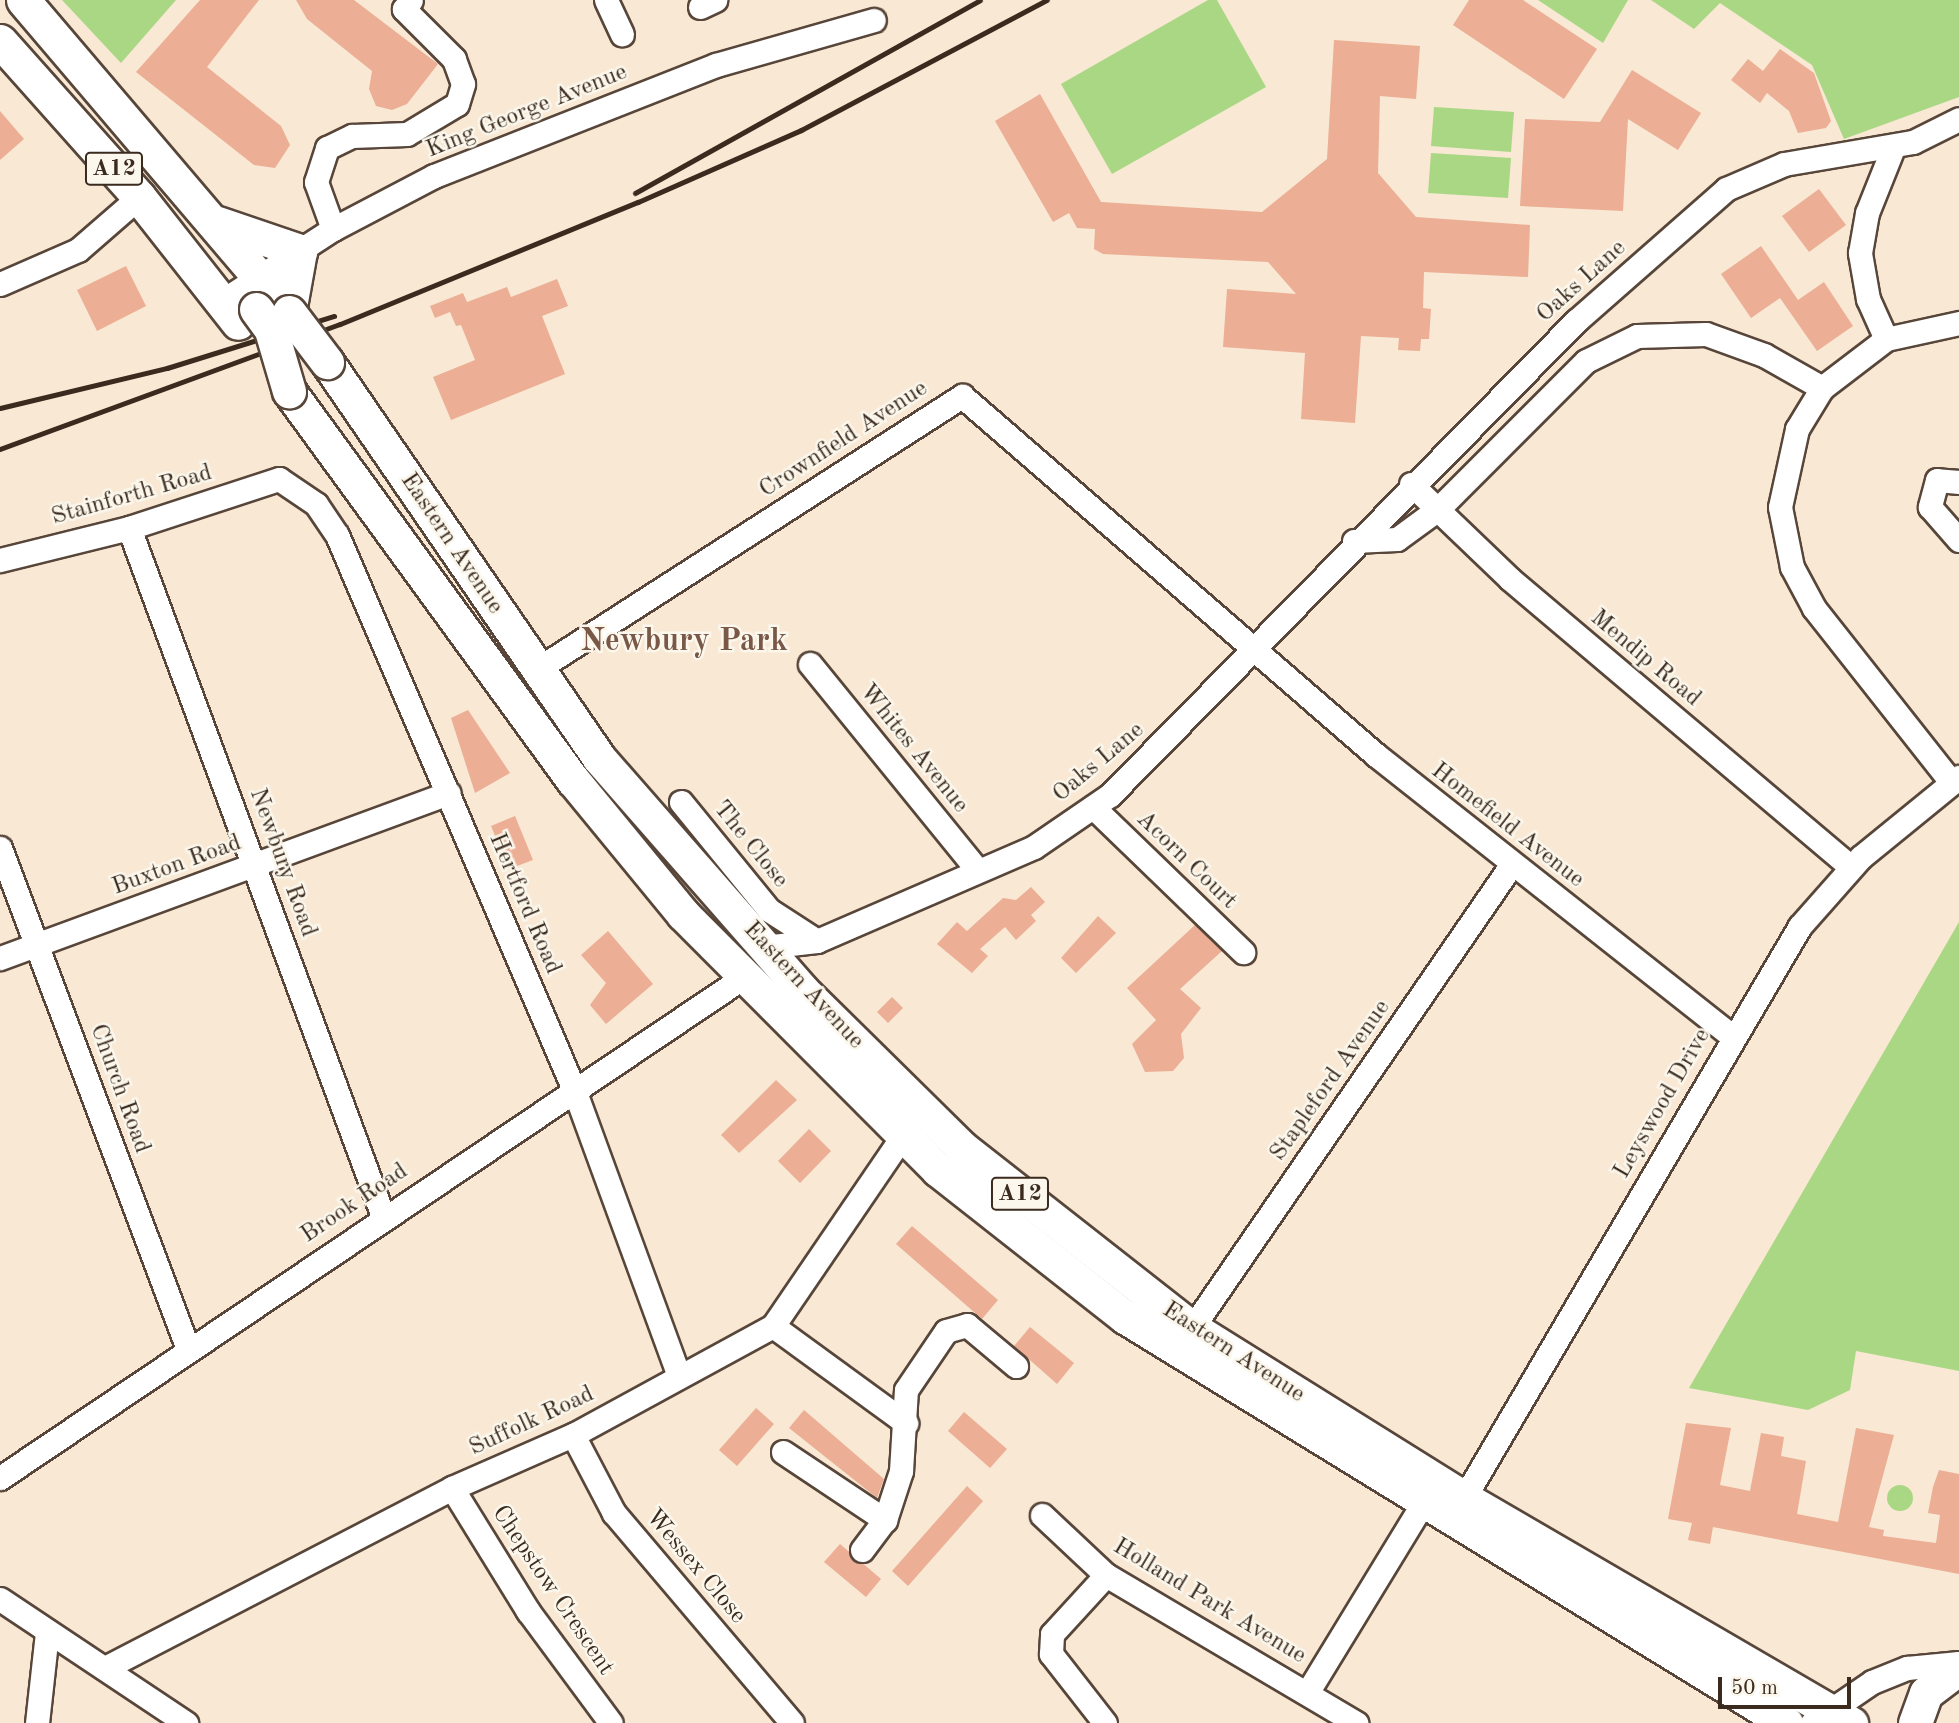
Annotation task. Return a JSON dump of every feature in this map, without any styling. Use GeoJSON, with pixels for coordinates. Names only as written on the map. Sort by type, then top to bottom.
{"type":"FeatureCollection","features":[{"type":"Feature","properties":{"kind":"highway","name":"Eastern Avenue"},"geometry":{"type":"LineString","coordinates":[[23,0],[217,222],[244,302],[289,391],[346,471],[412,554],[573,780],[742,978],[938,1170],[1125,1317],[1786,1723]]}},
{"type":"Feature","properties":{"kind":"highway","name":"Eastern Avenue"},"geometry":{"type":"LineString","coordinates":[[0,41],[139,197],[244,302],[289,312],[327,362],[394,470],[599,758],[801,989],[961,1147],[1192,1328],[1464,1498],[1830,1718]]}},
{"type":"Feature","properties":{"kind":"highway"},"geometry":{"type":"LineString","coordinates":[[217,222],[300,251],[289,312]]}},
{"type":"Feature","properties":{"kind":"highway"},"geometry":{"type":"LineString","coordinates":[[346,471],[368,466],[394,470],[408,516],[412,554]]}},
{"type":"Feature","properties":{"kind":"highway"},"geometry":{"type":"LineString","coordinates":[[1915,1723],[1926,1692],[1959,1665]]}},
{"type":"Feature","properties":{"kind":"street"},"geometry":{"type":"LineString","coordinates":[[333,229],[316,182],[327,148],[352,136],[407,134],[442,118],[460,94],[454,59],[404,9],[411,0]]}},
{"type":"Feature","properties":{"kind":"street"},"geometry":{"type":"LineString","coordinates":[[606,0],[622,35]]}},
{"type":"Feature","properties":{"kind":"street","name":"King George Avenue"},"geometry":{"type":"LineString","coordinates":[[244,302],[300,251],[333,229],[434,176],[716,65],[874,20]]}},
{"type":"Feature","properties":{"kind":"street","name":"Oaks Lane"},"geometry":{"type":"LineString","coordinates":[[764,947],[817,940],[976,868],[1034,847],[1093,807],[1142,767],[1354,541],[1576,321],[1726,189],[1784,164],[1893,148],[1959,119]]}},
{"type":"Feature","properties":{"kind":"street"},"geometry":{"type":"LineString","coordinates":[[1886,340],[1868,299],[1860,253],[1867,213],[1893,148]]}},
{"type":"Feature","properties":{"kind":"street"},"geometry":{"type":"LineString","coordinates":[[0,284],[78,250],[139,197]]}},
{"type":"Feature","properties":{"kind":"street"},"geometry":{"type":"LineString","coordinates":[[1955,780],[1814,608],[1792,567],[1780,507],[1784,471],[1797,429],[1822,388],[1886,340],[1959,323]]}},
{"type":"Feature","properties":{"kind":"street"},"geometry":{"type":"LineString","coordinates":[[1354,541],[1397,539],[1438,509],[1586,361],[1637,336],[1706,334],[1764,355],[1822,388]]}},
{"type":"Feature","properties":{"kind":"street","name":"Crownfield Avenue"},"geometry":{"type":"LineString","coordinates":[[536,670],[962,396],[1255,649]]}},
{"type":"Feature","properties":{"kind":"street","name":"Stainforth Road"},"geometry":{"type":"LineString","coordinates":[[0,560],[130,528],[278,479]]}},
{"type":"Feature","properties":{"kind":"street","name":"Hertford Road"},"geometry":{"type":"LineString","coordinates":[[278,479],[316,504],[337,535],[575,1092],[679,1376]]}},
{"type":"Feature","properties":{"kind":"street"},"geometry":{"type":"LineString","coordinates":[[1959,482],[1937,480],[1930,508],[1959,540]]}},
{"type":"Feature","properties":{"kind":"street","name":"Mendip Road"},"geometry":{"type":"LineString","coordinates":[[1411,484],[1510,579],[1851,867]]}},
{"type":"Feature","properties":{"kind":"street","name":"Newbury Road"},"geometry":{"type":"LineString","coordinates":[[130,528],[383,1216]]}},
{"type":"Feature","properties":{"kind":"street","name":"Homefield Avenue"},"geometry":{"type":"LineString","coordinates":[[1255,649],[1513,864],[1733,1037]]}},
{"type":"Feature","properties":{"kind":"street","name":"Whites Avenue"},"geometry":{"type":"LineString","coordinates":[[810,664],[976,868]]}},
{"type":"Feature","properties":{"kind":"street","name":"Leyswood Drive"},"geometry":{"type":"LineString","coordinates":[[1464,1498],[1800,926],[1851,867],[1955,780]]}},
{"type":"Feature","properties":{"kind":"street","name":"Buxton Road"},"geometry":{"type":"LineString","coordinates":[[0,958],[449,793]]}},
{"type":"Feature","properties":{"kind":"street","name":"The Close"},"geometry":{"type":"LineString","coordinates":[[681,802],[769,910],[817,940]]}},
{"type":"Feature","properties":{"kind":"street","name":"Acorn Court"},"geometry":{"type":"LineString","coordinates":[[1093,807],[1242,952]]}},
{"type":"Feature","properties":{"kind":"street","name":"Church Road"},"geometry":{"type":"LineString","coordinates":[[0,848],[187,1349]]}},
{"type":"Feature","properties":{"kind":"street","name":"Stapleford Avenue"},"geometry":{"type":"LineString","coordinates":[[1192,1328],[1513,864]]}},
{"type":"Feature","properties":{"kind":"street"},"geometry":{"type":"LineString","coordinates":[[801,989],[807,955],[817,940]]}},
{"type":"Feature","properties":{"kind":"street","name":"Brook Road"},"geometry":{"type":"LineString","coordinates":[[0,1478],[383,1216],[575,1092],[742,978]]}},
{"type":"Feature","properties":{"kind":"street","name":"Suffolk Road"},"geometry":{"type":"LineString","coordinates":[[105,1668],[452,1488],[573,1435],[773,1326],[904,1134]]}},
{"type":"Feature","properties":{"kind":"street"},"geometry":{"type":"LineString","coordinates":[[862,1550],[885,1520],[901,1471],[906,1390],[946,1331],[967,1325],[1016,1366]]}},
{"type":"Feature","properties":{"kind":"street"},"geometry":{"type":"LineString","coordinates":[[773,1326],[906,1423]]}},
{"type":"Feature","properties":{"kind":"street","name":"Wessex Close"},"geometry":{"type":"LineString","coordinates":[[573,1435],[614,1513],[792,1723]]}},
{"type":"Feature","properties":{"kind":"street"},"geometry":{"type":"LineString","coordinates":[[783,1452],[885,1520]]}},
{"type":"Feature","properties":{"kind":"street","name":"Chepstow Crescent"},"geometry":{"type":"LineString","coordinates":[[452,1488],[528,1611],[611,1723]]}},
{"type":"Feature","properties":{"kind":"street"},"geometry":{"type":"LineString","coordinates":[[1307,1693],[1424,1502]]}},
{"type":"Feature","properties":{"kind":"street","name":"Holland Park Avenue"},"geometry":{"type":"LineString","coordinates":[[1042,1515],[1106,1575],[1356,1723]]}},
{"type":"Feature","properties":{"kind":"street"},"geometry":{"type":"LineString","coordinates":[[1105,1723],[1051,1654],[1052,1634],[1106,1575]]}},
{"type":"Feature","properties":{"kind":"street"},"geometry":{"type":"LineString","coordinates":[[0,1599],[186,1723]]}},
{"type":"Feature","properties":{"kind":"street"},"geometry":{"type":"LineString","coordinates":[[37,1723],[47,1632]]}},
{"type":"Feature","properties":{"kind":"street"},"geometry":{"type":"LineString","coordinates":[[1830,1718],[1907,1668],[1959,1665]]}},
{"type":"Feature","properties":{"kind":"green space"},"geometry":{"type":"Polygon","coordinates":[[[62,0],[176,0],[121,63],[62,0]]]}},
{"type":"Feature","properties":{"kind":"green space"},"geometry":{"type":"Polygon","coordinates":[[[1208,0],[1217,0],[1266,87],[1112,174],[1061,84],[1208,0]]]}},
{"type":"Feature","properties":{"kind":"green space"},"geometry":{"type":"Polygon","coordinates":[[[1538,0],[1628,0],[1603,43],[1538,0]]]}},
{"type":"Feature","properties":{"kind":"green space"},"geometry":{"type":"Polygon","coordinates":[[[1651,0],[1959,0],[1959,97],[1844,139],[1812,65],[1720,3],[1694,29],[1651,0]]]}},
{"type":"Feature","properties":{"kind":"green space"},"geometry":{"type":"Polygon","coordinates":[[[1434,107],[1514,112],[1511,152],[1431,146],[1434,107]]]}},
{"type":"Feature","properties":{"kind":"green space"},"geometry":{"type":"Polygon","coordinates":[[[1431,153],[1511,158],[1508,198],[1428,193],[1431,153]]]}},
{"type":"Feature","properties":{"kind":"green space"},"geometry":{"type":"Polygon","coordinates":[[[1959,922],[1959,1371],[1856,1351],[1850,1390],[1808,1410],[1689,1388],[1959,922]]]}},
{"type":"Feature","properties":{"kind":"green space"},"geometry":{"type":"Polygon","coordinates":[[[1900,1485],[1909,1489],[1913,1498],[1909,1507],[1900,1511],[1891,1507],[1887,1498],[1891,1489],[1900,1485]]]}},
{"type":"Feature","properties":{"kind":"building"},"geometry":{"type":"Polygon","coordinates":[[[200,0],[259,0],[207,67],[281,126],[290,145],[275,168],[254,165],[136,72],[200,0]]]}},
{"type":"Feature","properties":{"kind":"building"},"geometry":{"type":"Polygon","coordinates":[[[296,0],[354,0],[438,64],[407,104],[392,110],[376,106],[369,89],[372,71],[307,19],[296,0]]]}},
{"type":"Feature","properties":{"kind":"building"},"geometry":{"type":"Polygon","coordinates":[[[1469,0],[1523,0],[1597,49],[1564,99],[1453,25],[1469,0]]]}},
{"type":"Feature","properties":{"kind":"building"},"geometry":{"type":"Polygon","coordinates":[[[1334,40],[1420,46],[1416,99],[1380,96],[1378,173],[1416,217],[1530,225],[1528,277],[1424,272],[1423,308],[1431,309],[1429,339],[1421,339],[1420,351],[1398,350],[1399,338],[1361,336],[1355,423],[1301,419],[1305,353],[1223,347],[1227,289],[1296,294],[1268,262],[1103,254],[1094,249],[1095,229],[1077,228],[1069,213],[1053,222],[995,121],[1040,94],[1101,202],[1262,212],[1327,159],[1334,40]]]}},
{"type":"Feature","properties":{"kind":"building"},"geometry":{"type":"Polygon","coordinates":[[[1780,49],[1814,73],[1831,121],[1826,128],[1798,133],[1789,111],[1767,93],[1760,103],[1731,80],[1748,59],[1763,71],[1780,49]]]}},
{"type":"Feature","properties":{"kind":"building"},"geometry":{"type":"Polygon","coordinates":[[[1632,70],[1701,113],[1678,150],[1628,119],[1623,211],[1520,206],[1525,119],[1600,122],[1632,70]]]}},
{"type":"Feature","properties":{"kind":"building"},"geometry":{"type":"Polygon","coordinates":[[[0,111],[24,139],[0,160],[0,111]]]}},
{"type":"Feature","properties":{"kind":"building"},"geometry":{"type":"Polygon","coordinates":[[[1819,189],[1846,225],[1809,252],[1782,216],[1819,189]]]}},
{"type":"Feature","properties":{"kind":"building"},"geometry":{"type":"Polygon","coordinates":[[[1761,246],[1798,300],[1824,282],[1853,326],[1817,351],[1780,298],[1751,318],[1721,274],[1761,246]]]}},
{"type":"Feature","properties":{"kind":"building"},"geometry":{"type":"Polygon","coordinates":[[[126,266],[146,306],[97,331],[77,290],[126,266]]]}},
{"type":"Feature","properties":{"kind":"building"},"geometry":{"type":"Polygon","coordinates":[[[557,279],[568,306],[542,316],[565,374],[451,420],[433,377],[475,360],[461,325],[456,326],[450,312],[435,318],[430,306],[463,293],[467,302],[507,287],[511,297],[557,279]]]}},
{"type":"Feature","properties":{"kind":"building"},"geometry":{"type":"Polygon","coordinates":[[[468,710],[510,773],[475,793],[451,718],[468,710]]]}},
{"type":"Feature","properties":{"kind":"building"},"geometry":{"type":"Polygon","coordinates":[[[515,816],[533,860],[509,869],[491,826],[515,816]]]}},
{"type":"Feature","properties":{"kind":"building"},"geometry":{"type":"Polygon","coordinates":[[[1031,887],[1045,902],[1031,915],[1036,921],[1016,940],[1005,927],[980,949],[988,956],[972,973],[937,944],[957,922],[967,931],[1003,898],[1016,900],[1031,887]]]}},
{"type":"Feature","properties":{"kind":"building"},"geometry":{"type":"Polygon","coordinates":[[[1098,916],[1116,933],[1076,973],[1061,958],[1098,916]]]}},
{"type":"Feature","properties":{"kind":"building"},"geometry":{"type":"Polygon","coordinates":[[[1195,925],[1222,951],[1180,989],[1201,1008],[1181,1034],[1184,1058],[1173,1071],[1145,1072],[1132,1044],[1156,1020],[1127,988],[1195,925]]]}},
{"type":"Feature","properties":{"kind":"building"},"geometry":{"type":"Polygon","coordinates":[[[608,931],[653,984],[606,1024],[590,1005],[606,983],[581,955],[608,931]]]}},
{"type":"Feature","properties":{"kind":"building"},"geometry":{"type":"Polygon","coordinates":[[[892,997],[903,1008],[888,1023],[877,1012],[892,997]]]}},
{"type":"Feature","properties":{"kind":"building"},"geometry":{"type":"Polygon","coordinates":[[[776,1080],[797,1100],[739,1153],[721,1135],[776,1080]]]}},
{"type":"Feature","properties":{"kind":"building"},"geometry":{"type":"Polygon","coordinates":[[[809,1129],[831,1151],[800,1183],[778,1161],[809,1129]]]}},
{"type":"Feature","properties":{"kind":"building"},"geometry":{"type":"Polygon","coordinates":[[[912,1226],[998,1300],[982,1319],[896,1244],[912,1226]]]}},
{"type":"Feature","properties":{"kind":"building"},"geometry":{"type":"Polygon","coordinates":[[[1030,1327],[1074,1363],[1057,1384],[1014,1346],[1030,1327]]]}},
{"type":"Feature","properties":{"kind":"building"},"geometry":{"type":"Polygon","coordinates":[[[756,1408],[774,1424],[737,1466],[719,1450],[756,1408]]]}},
{"type":"Feature","properties":{"kind":"building"},"geometry":{"type":"Polygon","coordinates":[[[804,1410],[884,1479],[877,1498],[789,1428],[804,1410]]]}},
{"type":"Feature","properties":{"kind":"building"},"geometry":{"type":"Polygon","coordinates":[[[964,1412],[1007,1449],[990,1468],[948,1431],[964,1412]]]}},
{"type":"Feature","properties":{"kind":"building"},"geometry":{"type":"Polygon","coordinates":[[[1686,1423],[1731,1428],[1720,1485],[1750,1491],[1761,1433],[1784,1437],[1781,1456],[1806,1461],[1797,1514],[1838,1522],[1856,1428],[1894,1435],[1869,1527],[1884,1530],[1883,1536],[1936,1543],[1940,1515],[1928,1513],[1933,1487],[1939,1470],[1959,1474],[1959,1574],[1713,1527],[1710,1544],[1688,1540],[1692,1523],[1668,1519],[1686,1423]]]}},
{"type":"Feature","properties":{"kind":"building"},"geometry":{"type":"Polygon","coordinates":[[[967,1486],[983,1501],[908,1586],[892,1571],[967,1486]]]}},
{"type":"Feature","properties":{"kind":"building"},"geometry":{"type":"Polygon","coordinates":[[[840,1544],[881,1579],[866,1597],[824,1562],[840,1544]]]}},
{"type":"Feature","properties":{"kind":"railway"},"geometry":{"type":"LineString","coordinates":[[635,193],[980,0]]}},
{"type":"Feature","properties":{"kind":"railway"},"geometry":{"type":"LineString","coordinates":[[0,449],[340,324],[638,202],[801,130],[1047,0]]}},
{"type":"Feature","properties":{"kind":"railway"},"geometry":{"type":"LineString","coordinates":[[0,408],[167,368],[334,316]]}},
{"type":"Feature","properties":{"kind":"district","name":"Newbury Park"},"geometry":{"type":"Point","coordinates":[684,642]}}]}
